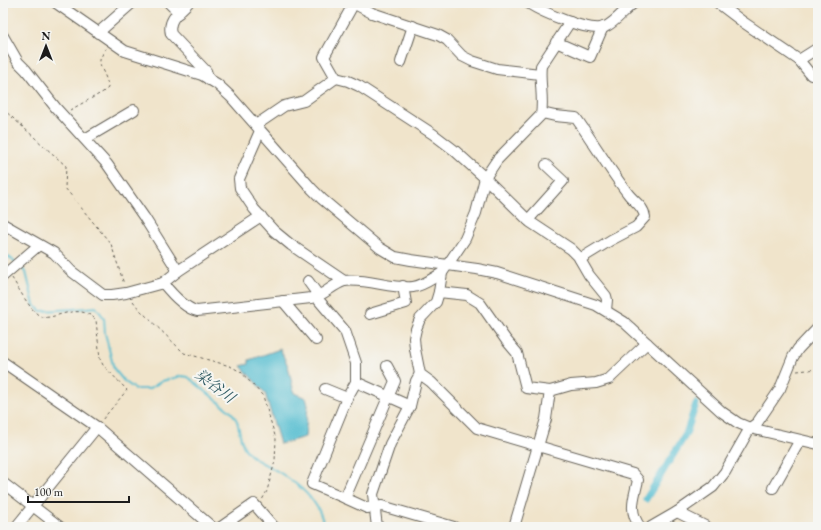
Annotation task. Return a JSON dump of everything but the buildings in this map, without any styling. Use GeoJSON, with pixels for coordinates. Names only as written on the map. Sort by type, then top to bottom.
{"type":"FeatureCollection","features":[{"type":"Feature","properties":{"kind":"street"},"geometry":{"type":"LineString","coordinates":[[56,3],[125,51],[202,75],[217,84],[231,97],[322,199],[380,248],[395,257],[444,269],[497,273],[596,305],[624,322],[722,412],[738,423],[750,428],[818,444]]}},
{"type":"Feature","properties":{"kind":"street"},"geometry":{"type":"LineString","coordinates":[[98,32],[132,3]]}},
{"type":"Feature","properties":{"kind":"street"},"geometry":{"type":"LineString","coordinates":[[168,3],[179,12]]}},
{"type":"Feature","properties":{"kind":"street"},"geometry":{"type":"LineString","coordinates":[[188,3],[171,21],[170,28],[172,34],[206,71],[209,80]]}},
{"type":"Feature","properties":{"kind":"street"},"geometry":{"type":"LineString","coordinates":[[540,74],[497,69],[472,61],[462,56],[448,40],[438,35],[372,13],[353,3],[324,57],[336,78],[359,86],[433,134],[454,150],[485,178],[528,220],[572,249],[580,259],[589,275],[606,296],[606,310]]}},
{"type":"Feature","properties":{"kind":"street"},"geometry":{"type":"LineString","coordinates":[[532,4],[570,22],[594,28],[608,25],[634,3]]}},
{"type":"Feature","properties":{"kind":"street"},"geometry":{"type":"LineString","coordinates":[[718,3],[798,60],[811,75]]}},
{"type":"Feature","properties":{"kind":"street"},"geometry":{"type":"LineString","coordinates":[[163,283],[170,291],[192,309],[197,311],[316,297],[320,296],[335,284],[344,281],[356,280],[414,287],[425,283],[444,269],[464,239],[473,220],[485,178],[497,160],[537,121],[542,113],[540,74],[543,62],[570,22]]}},
{"type":"Feature","properties":{"kind":"street"},"geometry":{"type":"LineString","coordinates":[[401,62],[413,26]]}},
{"type":"Feature","properties":{"kind":"street"},"geometry":{"type":"LineString","coordinates":[[556,42],[590,57],[603,27]]}},
{"type":"Feature","properties":{"kind":"street"},"geometry":{"type":"LineString","coordinates":[[3,36],[14,57],[107,164],[144,217],[178,271]]}},
{"type":"Feature","properties":{"kind":"street"},"geometry":{"type":"LineString","coordinates":[[798,60],[818,48]]}},
{"type":"Feature","properties":{"kind":"street"},"geometry":{"type":"LineString","coordinates":[[336,78],[304,101],[284,106],[258,128],[239,179],[240,188],[274,231],[291,245],[344,281]]}},
{"type":"Feature","properties":{"kind":"street"},"geometry":{"type":"LineString","coordinates":[[85,139],[134,110]]}},
{"type":"Feature","properties":{"kind":"street"},"geometry":{"type":"LineString","coordinates":[[542,113],[576,118],[623,186],[640,205],[646,217],[636,228],[611,240],[580,259]]}},
{"type":"Feature","properties":{"kind":"street"},"geometry":{"type":"LineString","coordinates":[[528,220],[563,181],[546,165]]}},
{"type":"Feature","properties":{"kind":"street"},"geometry":{"type":"LineString","coordinates":[[3,224],[54,253],[71,271],[103,295],[126,293],[163,283],[178,271],[261,216]]}},
{"type":"Feature","properties":{"kind":"street"},"geometry":{"type":"LineString","coordinates":[[5,274],[39,245]]}},
{"type":"Feature","properties":{"kind":"street"},"geometry":{"type":"LineString","coordinates":[[377,527],[373,494],[390,444],[410,406],[416,381],[420,374],[414,338],[416,328],[420,319],[436,302],[444,269]]}},
{"type":"Feature","properties":{"kind":"street"},"geometry":{"type":"LineString","coordinates":[[308,281],[316,292],[316,297],[345,331],[356,363],[356,382],[347,398],[312,484],[367,508],[382,506],[454,527]]}},
{"type":"Feature","properties":{"kind":"street"},"geometry":{"type":"LineString","coordinates":[[370,314],[406,304],[403,286]]}},
{"type":"Feature","properties":{"kind":"street"},"geometry":{"type":"LineString","coordinates":[[439,292],[467,295],[480,303],[517,353],[526,388],[550,391],[571,385],[596,383],[609,379],[647,343]]}},
{"type":"Feature","properties":{"kind":"street"},"geometry":{"type":"LineString","coordinates":[[282,301],[316,340]]}},
{"type":"Feature","properties":{"kind":"street"},"geometry":{"type":"LineString","coordinates":[[650,527],[677,512],[713,487],[725,472],[750,428],[757,423],[780,389],[793,357],[798,349],[818,328]]}},
{"type":"Feature","properties":{"kind":"street"},"geometry":{"type":"LineString","coordinates":[[3,362],[96,427],[212,527]]}},
{"type":"Feature","properties":{"kind":"street"},"geometry":{"type":"LineString","coordinates":[[345,498],[395,381],[387,366]]}},
{"type":"Feature","properties":{"kind":"street"},"geometry":{"type":"LineString","coordinates":[[420,374],[431,382],[477,428],[633,474],[638,480],[632,509],[635,520],[640,527]]}},
{"type":"Feature","properties":{"kind":"street"},"geometry":{"type":"LineString","coordinates":[[356,382],[410,406]]}},
{"type":"Feature","properties":{"kind":"street"},"geometry":{"type":"LineString","coordinates":[[325,389],[347,398]]}},
{"type":"Feature","properties":{"kind":"street"},"geometry":{"type":"LineString","coordinates":[[514,527],[546,419],[550,391]]}},
{"type":"Feature","properties":{"kind":"street"},"geometry":{"type":"LineString","coordinates":[[16,527],[96,427]]}},
{"type":"Feature","properties":{"kind":"street"},"geometry":{"type":"LineString","coordinates":[[773,488],[800,440]]}},
{"type":"Feature","properties":{"kind":"street"},"geometry":{"type":"LineString","coordinates":[[3,483],[60,527]]}},
{"type":"Feature","properties":{"kind":"street"},"geometry":{"type":"LineString","coordinates":[[220,527],[254,504],[274,527]]}},
{"type":"Feature","properties":{"kind":"street"},"geometry":{"type":"LineString","coordinates":[[677,512],[707,527]]}},
{"type":"Feature","properties":{"kind":"path"},"geometry":{"type":"LineString","coordinates":[[62,114],[108,88],[108,80],[100,66],[100,59],[110,41]]}},
{"type":"Feature","properties":{"kind":"path"},"geometry":{"type":"LineString","coordinates":[[3,108],[66,166],[65,188],[111,244],[126,293],[139,309],[184,353],[230,366],[241,372],[263,396],[276,439],[275,461],[265,495],[263,499],[254,504]]}},
{"type":"Feature","properties":{"kind":"path"},"geometry":{"type":"LineString","coordinates":[[5,274],[33,310],[41,317],[46,318],[67,312],[83,313],[92,316],[96,320],[100,359],[103,365],[127,390],[96,427]]}},
{"type":"Feature","properties":{"kind":"path"},"geometry":{"type":"LineString","coordinates":[[787,372],[818,369]]}},
{"type":"Feature","properties":{"kind":"water"},"geometry":{"type":"Polygon","coordinates":[[[280,349],[288,366],[294,393],[306,398],[308,405],[305,437],[280,444],[265,393],[241,366],[249,364],[249,360],[280,349]]]}},
{"type":"Feature","properties":{"kind":"waterway","name":"染谷川"},"geometry":{"type":"LineString","coordinates":[[3,255],[9,257],[15,262]]}},
{"type":"Feature","properties":{"kind":"waterway","name":"染谷川"},"geometry":{"type":"LineString","coordinates":[[20,267],[26,272],[34,305],[41,311],[96,307],[104,318],[105,333],[114,369],[124,381],[135,389],[149,389],[162,381],[182,376],[188,377],[231,412],[237,421],[243,446],[249,454],[256,460],[294,482],[304,491],[317,507],[326,527]]}},
{"type":"Feature","properties":{"kind":"waterway"},"geometry":{"type":"LineString","coordinates":[[646,499],[686,434],[696,404]]}}]}
